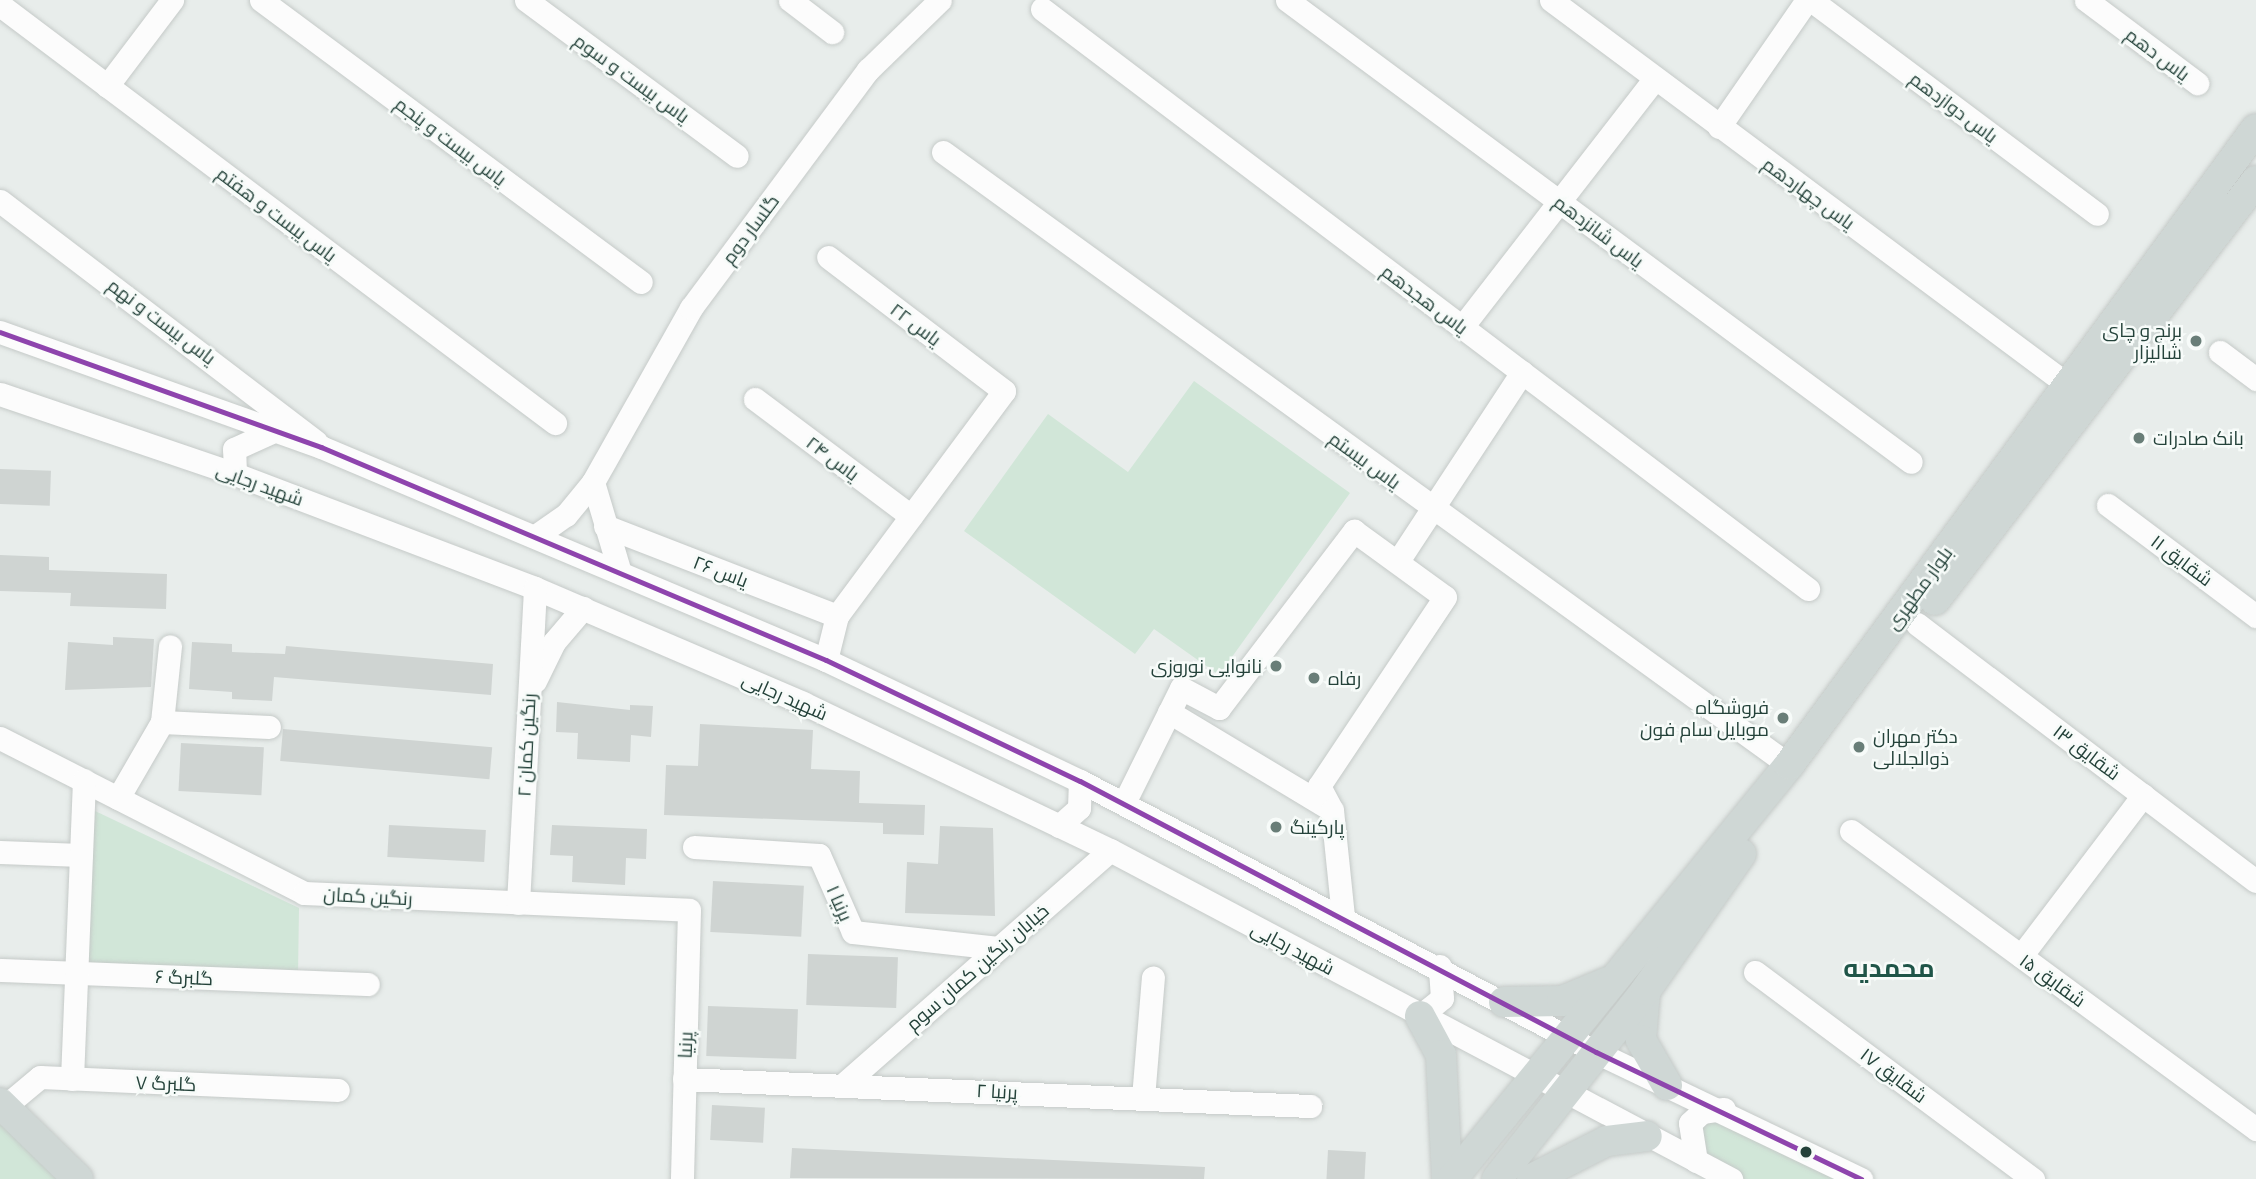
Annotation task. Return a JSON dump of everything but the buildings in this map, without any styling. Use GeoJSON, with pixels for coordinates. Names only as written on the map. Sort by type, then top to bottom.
{"type":"FeatureCollection","features":[{"type":"Feature","properties":{"kind":"main road","name":"بلوار مطهری"},"geometry":{"type":"LineString","coordinates":[[1449,1179],[1535,1079],[1789,765],[2256,129]]}},
{"type":"Feature","properties":{"kind":"main road","name":"بلوار مطهری"},"geometry":{"type":"LineString","coordinates":[[1497,1179],[1646,990],[1917,624],[2256,181]]}},
{"type":"Feature","properties":{"kind":"main road"},"geometry":{"type":"LineString","coordinates":[[1504,1002],[1562,1000],[1614,979]]}},
{"type":"Feature","properties":{"kind":"main road"},"geometry":{"type":"LineString","coordinates":[[1646,990],[1641,1040],[1667,1085]]}},
{"type":"Feature","properties":{"kind":"main road"},"geometry":{"type":"LineString","coordinates":[[1420,1016],[1441,1055],[1449,1179]]}},
{"type":"Feature","properties":{"kind":"main road"},"geometry":{"type":"LineString","coordinates":[[2,1105],[78,1179]]}},
{"type":"Feature","properties":{"kind":"main road"},"geometry":{"type":"LineString","coordinates":[[1532,1179],[1607,1141],[1647,1136]]}},
{"type":"Feature","properties":{"kind":"street"},"geometry":{"type":"LineString","coordinates":[[107,86],[172,0]]}},
{"type":"Feature","properties":{"kind":"street","name":"یاس بیست و پنجم"},"geometry":{"type":"LineString","coordinates":[[261,0],[641,282]]}},
{"type":"Feature","properties":{"kind":"street","name":"یاس بیست و سوم"},"geometry":{"type":"LineString","coordinates":[[526,0],[737,156]]}},
{"type":"Feature","properties":{"kind":"street"},"geometry":{"type":"LineString","coordinates":[[790,0],[832,32]]}},
{"type":"Feature","properties":{"kind":"street","name":"گلسار دوم"},"geometry":{"type":"LineString","coordinates":[[537,535],[566,515],[593,482],[691,308],[867,70],[940,0]]}},
{"type":"Feature","properties":{"kind":"street","name":"یاس شانزدهم"},"geometry":{"type":"LineString","coordinates":[[1287,0],[1911,462]]}},
{"type":"Feature","properties":{"kind":"street","name":"یاس چهاردهم"},"geometry":{"type":"LineString","coordinates":[[1551,0],[2068,385]]}},
{"type":"Feature","properties":{"kind":"street"},"geometry":{"type":"LineString","coordinates":[[1719,127],[1809,0]]}},
{"type":"Feature","properties":{"kind":"street","name":"یاس دوازدهم"},"geometry":{"type":"LineString","coordinates":[[1809,0],[2097,214]]}},
{"type":"Feature","properties":{"kind":"street","name":"یاس دهم"},"geometry":{"type":"LineString","coordinates":[[2086,0],[2197,83]]}},
{"type":"Feature","properties":{"kind":"street","name":"یاس هجدهم"},"geometry":{"type":"LineString","coordinates":[[1042,9],[1808,589]]}},
{"type":"Feature","properties":{"kind":"street","name":"یاس یبست و هفتم"},"geometry":{"type":"LineString","coordinates":[[4,17],[107,86],[555,423]]}},
{"type":"Feature","properties":{"kind":"street"},"geometry":{"type":"LineString","coordinates":[[1462,327],[1655,78]]}},
{"type":"Feature","properties":{"kind":"street","name":"یاس بیستم"},"geometry":{"type":"LineString","coordinates":[[943,152],[1433,510],[1789,765]]}},
{"type":"Feature","properties":{"kind":"street","name":"یاس بیست و نهم"},"geometry":{"type":"LineString","coordinates":[[0,201],[296,421],[321,447]]}},
{"type":"Feature","properties":{"kind":"street","name":"یاس ۲۲"},"geometry":{"type":"LineString","coordinates":[[828,257],[1003,391],[911,516]]}},
{"type":"Feature","properties":{"kind":"street"},"geometry":{"type":"LineString","coordinates":[[0,332],[321,447],[619,569],[825,660],[1124,803],[1440,966],[1596,1052],[1724,1109],[1861,1179]]}},
{"type":"Feature","properties":{"kind":"street"},"geometry":{"type":"LineString","coordinates":[[2220,352],[2256,379]]}},
{"type":"Feature","properties":{"kind":"street"},"geometry":{"type":"LineString","coordinates":[[1398,561],[1522,372]]}},
{"type":"Feature","properties":{"kind":"street","name":"شهید رجایی"},"geometry":{"type":"LineString","coordinates":[[0,394],[235,474],[535,588],[803,703],[1110,850],[1563,1094]]}},
{"type":"Feature","properties":{"kind":"street","name":"یاس ۲۴"},"geometry":{"type":"LineString","coordinates":[[755,400],[911,516]]}},
{"type":"Feature","properties":{"kind":"street"},"geometry":{"type":"LineString","coordinates":[[235,474],[234,449],[276,430]]}},
{"type":"Feature","properties":{"kind":"street"},"geometry":{"type":"LineString","coordinates":[[593,482],[619,569]]}},
{"type":"Feature","properties":{"kind":"street","name":"شقایق ۱۱"},"geometry":{"type":"LineString","coordinates":[[2108,505],[2256,616]]}},
{"type":"Feature","properties":{"kind":"street"},"geometry":{"type":"LineString","coordinates":[[825,660],[837,616],[911,516]]}},
{"type":"Feature","properties":{"kind":"street","name":"یاس ۲۶"},"geometry":{"type":"LineString","coordinates":[[605,526],[837,616]]}},
{"type":"Feature","properties":{"kind":"street"},"geometry":{"type":"LineString","coordinates":[[1124,803],[1181,688],[1219,708],[1353,531],[1445,597],[1325,771],[1319,786],[1332,810],[1343,916]]}},
{"type":"Feature","properties":{"kind":"street","name":"رنگین کمان ۲"},"geometry":{"type":"LineString","coordinates":[[518,902],[535,588]]}},
{"type":"Feature","properties":{"kind":"street"},"geometry":{"type":"LineString","coordinates":[[529,694],[554,642],[583,608]]}},
{"type":"Feature","properties":{"kind":"street","name":"شقایق ۱۳"},"geometry":{"type":"LineString","coordinates":[[1917,624],[2256,881]]}},
{"type":"Feature","properties":{"kind":"street"},"geometry":{"type":"LineString","coordinates":[[118,798],[162,722],[170,646]]}},
{"type":"Feature","properties":{"kind":"street"},"geometry":{"type":"LineString","coordinates":[[1169,712],[1332,810]]}},
{"type":"Feature","properties":{"kind":"street"},"geometry":{"type":"LineString","coordinates":[[162,722],[269,727]]}},
{"type":"Feature","properties":{"kind":"street","name":"رنگین کمان"},"geometry":{"type":"LineString","coordinates":[[0,738],[304,893],[689,910]]}},
{"type":"Feature","properties":{"kind":"street"},"geometry":{"type":"LineString","coordinates":[[72,1079],[84,780]]}},
{"type":"Feature","properties":{"kind":"street"},"geometry":{"type":"LineString","coordinates":[[1059,826],[1079,808],[1080,781]]}},
{"type":"Feature","properties":{"kind":"street"},"geometry":{"type":"LineString","coordinates":[[2021,956],[2143,795]]}},
{"type":"Feature","properties":{"kind":"street","name":"شقایق ۱۵"},"geometry":{"type":"LineString","coordinates":[[1851,831],[2256,1129]]}},
{"type":"Feature","properties":{"kind":"street","name":"پرنیا ۱"},"geometry":{"type":"LineString","coordinates":[[694,847],[819,855],[853,932],[998,948]]}},
{"type":"Feature","properties":{"kind":"street","name":"خیابان رنگین کمان سوم"},"geometry":{"type":"LineString","coordinates":[[844,1084],[1110,850]]}},
{"type":"Feature","properties":{"kind":"street"},"geometry":{"type":"LineString","coordinates":[[0,852],[81,855]]}},
{"type":"Feature","properties":{"kind":"street","name":"پرنیا"},"geometry":{"type":"LineString","coordinates":[[682,1179],[689,910]]}},
{"type":"Feature","properties":{"kind":"street"},"geometry":{"type":"LineString","coordinates":[[1420,1016],[1442,998],[1440,966]]}},
{"type":"Feature","properties":{"kind":"street","name":"گلبرگ ۶"},"geometry":{"type":"LineString","coordinates":[[0,970],[368,984]]}},
{"type":"Feature","properties":{"kind":"street","name":"شقایق ۱۷"},"geometry":{"type":"LineString","coordinates":[[1755,972],[2033,1179]]}},
{"type":"Feature","properties":{"kind":"street"},"geometry":{"type":"LineString","coordinates":[[1143,1098],[1153,977]]}},
{"type":"Feature","properties":{"kind":"street"},"geometry":{"type":"LineString","coordinates":[[890,1044],[895,1087]]}},
{"type":"Feature","properties":{"kind":"street","name":"گلبرگ ۷"},"geometry":{"type":"LineString","coordinates":[[2,1105],[40,1077],[338,1090]]}},
{"type":"Feature","properties":{"kind":"street","name":"پرنیا ۲"},"geometry":{"type":"LineString","coordinates":[[684,1079],[1310,1105]]}},
{"type":"Feature","properties":{"kind":"street"},"geometry":{"type":"LineString","coordinates":[[1563,1094],[1731,1179]]}},
{"type":"Feature","properties":{"kind":"street"},"geometry":{"type":"LineString","coordinates":[[1696,1161],[1690,1123],[1702,1112],[1724,1109]]}},
{"type":"Feature","properties":{"kind":"green space"},"geometry":{"type":"Polygon","coordinates":[[[1194,381],[1350,493],[1219,675],[1154,629],[1135,654],[964,531],[1048,414],[1128,472],[1194,381]]]}},
{"type":"Feature","properties":{"kind":"green space"},"geometry":{"type":"Polygon","coordinates":[[[93,810],[299,908],[298,974],[87,966],[93,810]]]}},
{"type":"Feature","properties":{"kind":"green space"},"geometry":{"type":"Polygon","coordinates":[[[1702,1112],[1861,1179],[1731,1179],[1696,1161],[1702,1112]]]}},
{"type":"Feature","properties":{"kind":"green space"},"geometry":{"type":"Polygon","coordinates":[[[0,1122],[58,1179],[0,1179],[0,1122]]]}},
{"type":"Feature","properties":{"kind":"transit line"},"geometry":{"type":"LineString","coordinates":[[0,332],[321,447],[826,660],[1080,781],[1596,1052],[1861,1179]]}},
{"type":"Feature","properties":{"kind":"place","name":"برنج و چای شالیزار"},"geometry":{"type":"Point","coordinates":[2196,341]}},
{"type":"Feature","properties":{"kind":"place","name":"بانک صادرات"},"geometry":{"type":"Point","coordinates":[2139,438]}},
{"type":"Feature","properties":{"kind":"place","name":"نانوایی نوروزی"},"geometry":{"type":"Point","coordinates":[1276,666]}},
{"type":"Feature","properties":{"kind":"place","name":"رفاه"},"geometry":{"type":"Point","coordinates":[1314,678]}},
{"type":"Feature","properties":{"kind":"place","name":"فروشگاه موبایل سام فون"},"geometry":{"type":"Point","coordinates":[1783,718]}},
{"type":"Feature","properties":{"kind":"place","name":"دکتر مهران ذوالجلالی"},"geometry":{"type":"Point","coordinates":[1859,747]}},
{"type":"Feature","properties":{"kind":"place","name":"پارکینگ"},"geometry":{"type":"Point","coordinates":[1276,827]}},
{"type":"Feature","properties":{"kind":"district","name":"محمدیه"},"geometry":{"type":"Point","coordinates":[1889,968]}}]}
